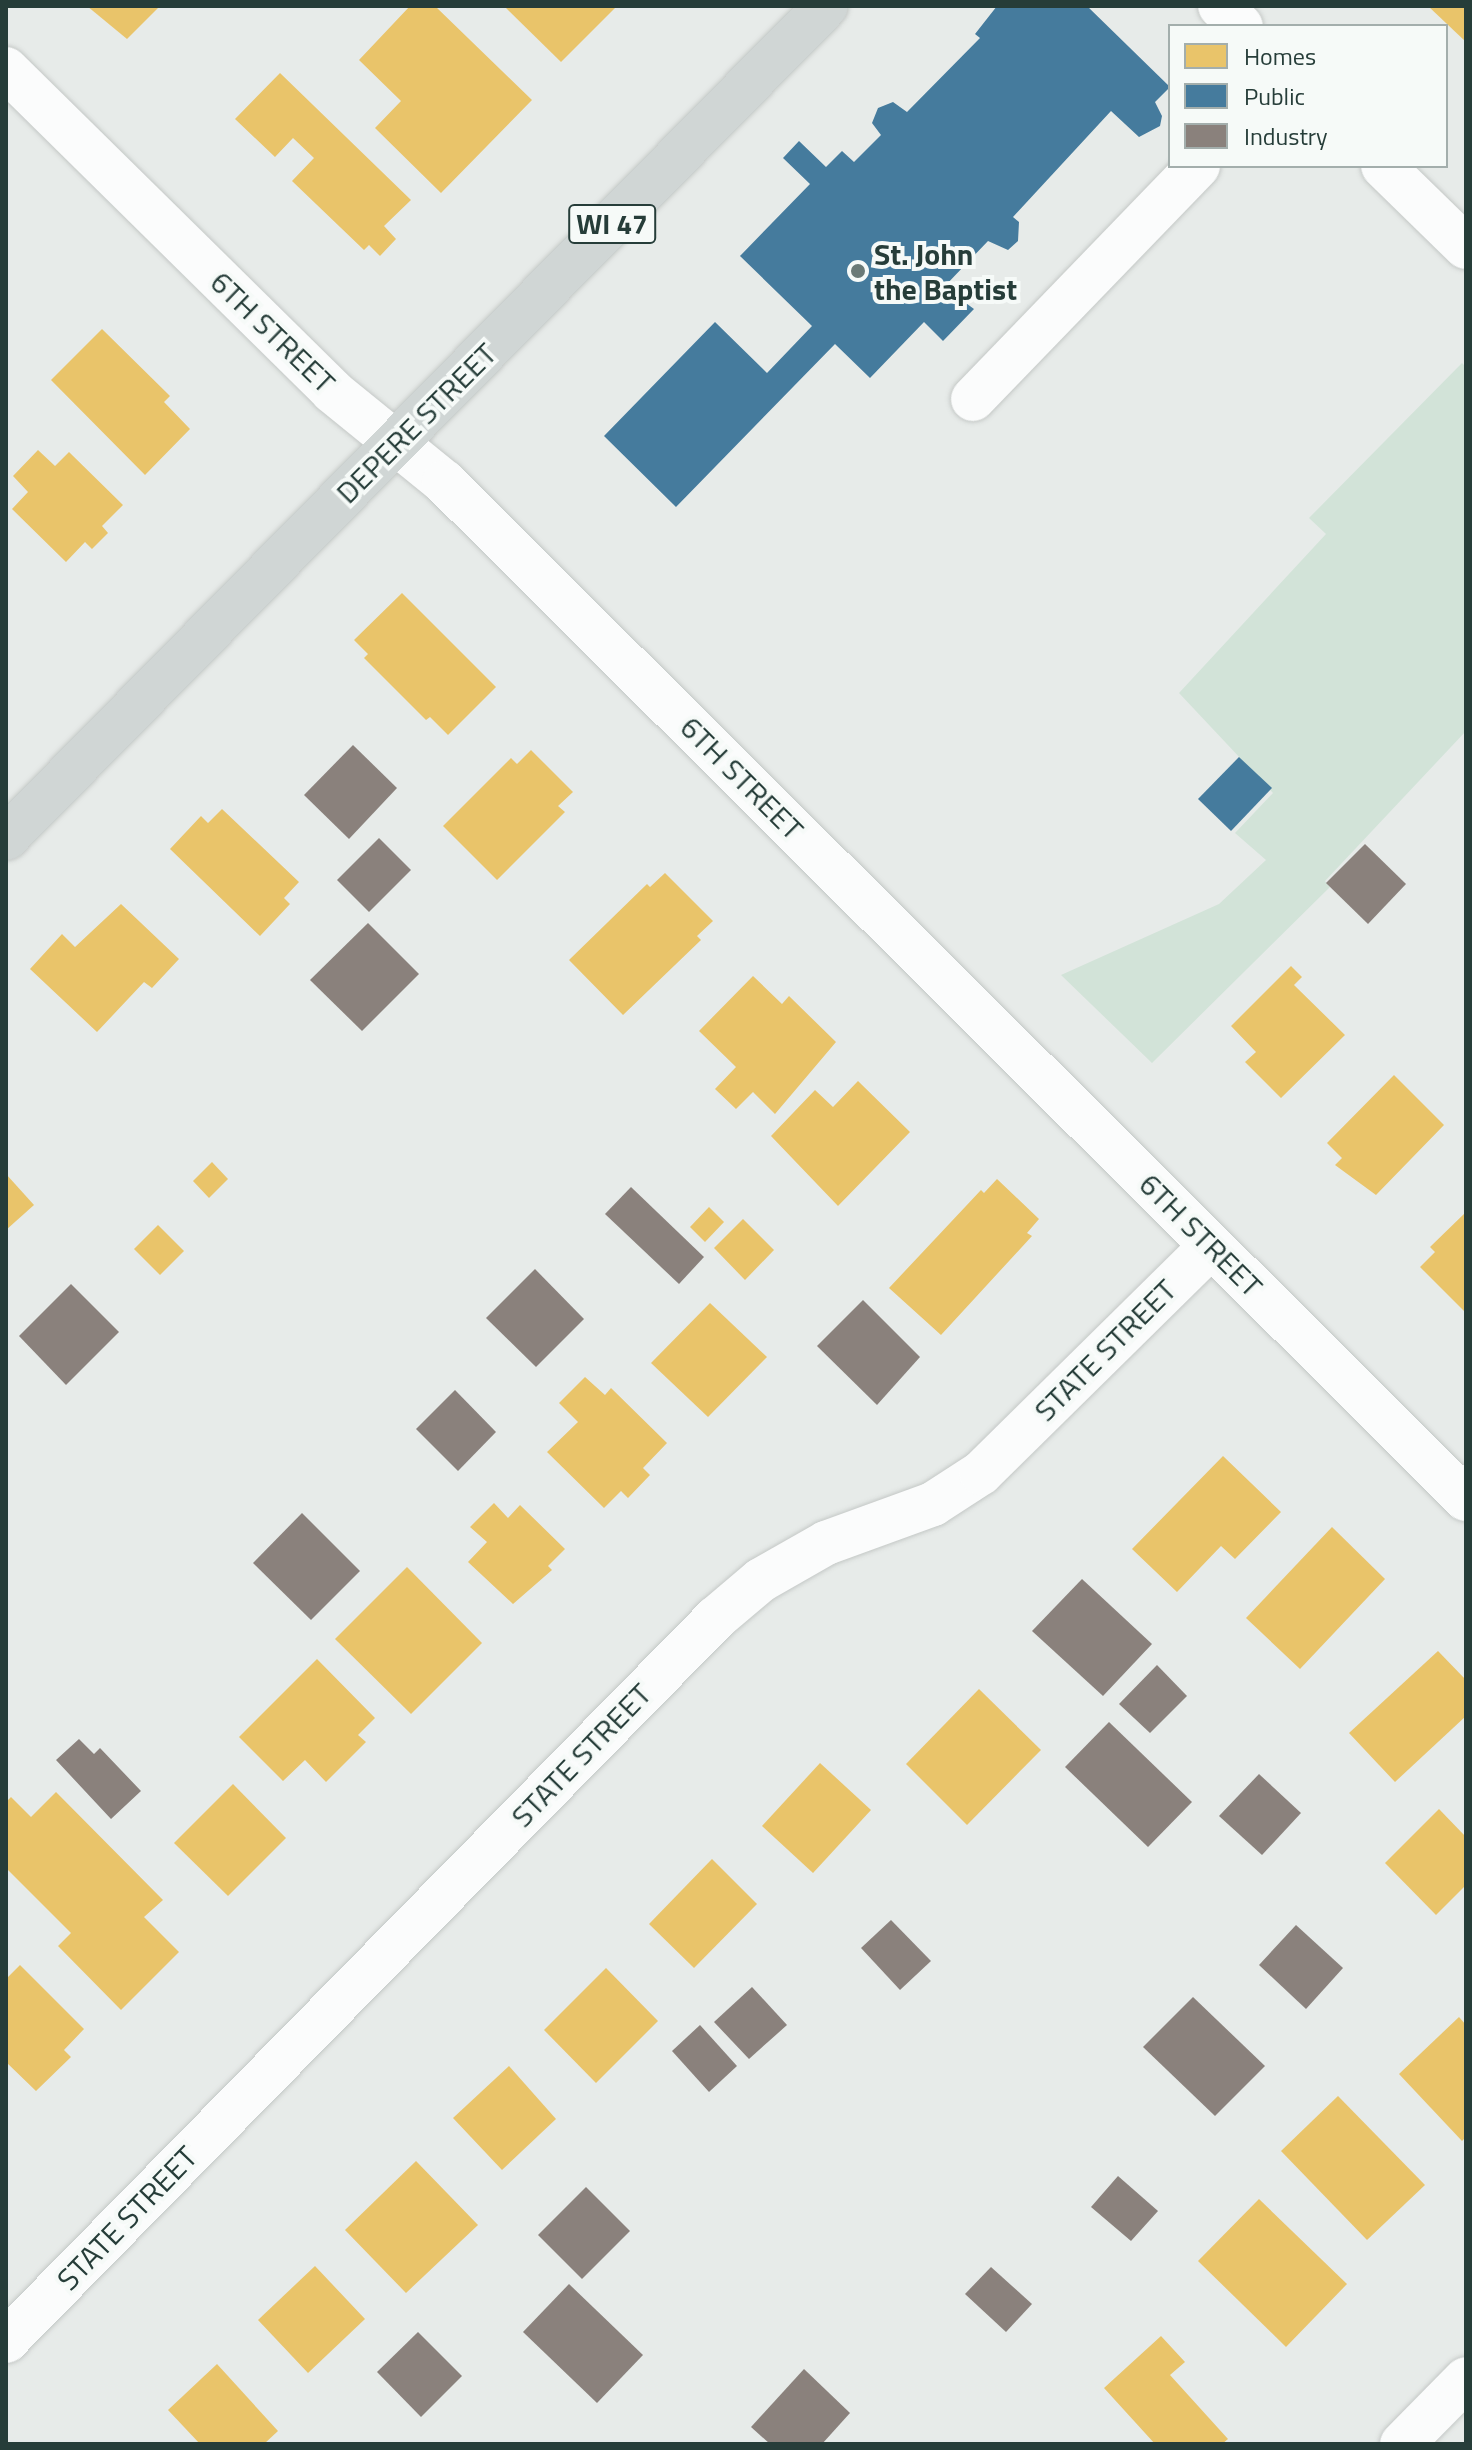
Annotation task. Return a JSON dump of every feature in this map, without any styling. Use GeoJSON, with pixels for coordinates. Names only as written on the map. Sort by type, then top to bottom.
{"type":"FeatureCollection","features":[{"type":"Feature","properties":{"kind":"main road","name":"DEPERE STREET"},"geometry":{"type":"LineString","coordinates":[[6,838],[826,6]]}},
{"type":"Feature","properties":{"kind":"street"},"geometry":{"type":"LineString","coordinates":[[1220,6],[1239,24]]}},
{"type":"Feature","properties":{"kind":"street","name":"6TH STREET"},"geometry":{"type":"LineString","coordinates":[[6,69],[332,391],[444,482],[1466,1499]]}},
{"type":"Feature","properties":{"kind":"street"},"geometry":{"type":"LineString","coordinates":[[973,399],[1196,168]]}},
{"type":"Feature","properties":{"kind":"street"},"geometry":{"type":"LineString","coordinates":[[1385,168],[1466,247]]}},
{"type":"Feature","properties":{"kind":"street","name":"STATE STREET"},"geometry":{"type":"LineString","coordinates":[[6,2341],[716,1618],[761,1580],[826,1543],[933,1504],[981,1473],[1211,1246]]}},
{"type":"Feature","properties":{"kind":"street"},"geometry":{"type":"LineString","coordinates":[[1402,2444],[1466,2379]]}},
{"type":"Feature","properties":{"kind":"green space"},"geometry":{"type":"Polygon","coordinates":[[[1462,363],[1466,367],[1466,731],[1325,881],[1330,887],[1152,1063],[1061,975],[1219,904],[1266,860],[1235,833],[1273,793],[1179,693],[1326,534],[1309,518],[1462,363]]]}},
{"type":"Feature","properties":{"kind":"building: Homes"},"geometry":{"type":"Polygon","coordinates":[[[87,6],[160,6],[127,39],[87,6]]]}},
{"type":"Feature","properties":{"kind":"building: Homes"},"geometry":{"type":"Polygon","coordinates":[[[410,6],[435,6],[532,100],[441,193],[375,128],[401,101],[359,60],[410,6]]]}},
{"type":"Feature","properties":{"kind":"building: Homes"},"geometry":{"type":"Polygon","coordinates":[[[504,6],[617,6],[561,62],[504,6]]]}},
{"type":"Feature","properties":{"kind":"building: Homes"},"geometry":{"type":"Polygon","coordinates":[[[1428,6],[1466,6],[1466,42],[1448,24],[1428,6]]]}},
{"type":"Feature","properties":{"kind":"building: Homes"},"geometry":{"type":"Polygon","coordinates":[[[280,73],[411,200],[384,226],[396,239],[380,256],[369,245],[364,250],[292,181],[314,158],[293,138],[275,157],[235,119],[280,73]]]}},
{"type":"Feature","properties":{"kind":"building: Homes"},"geometry":{"type":"Polygon","coordinates":[[[102,329],[170,396],[164,402],[190,429],[145,475],[51,380],[102,329]]]}},
{"type":"Feature","properties":{"kind":"building: Homes"},"geometry":{"type":"Polygon","coordinates":[[[38,450],[55,466],[69,452],[123,505],[102,526],[108,533],[92,549],[85,542],[66,562],[12,509],[28,492],[13,476],[38,450]]]}},
{"type":"Feature","properties":{"kind":"building: Homes"},"geometry":{"type":"Polygon","coordinates":[[[402,593],[496,687],[448,735],[430,717],[426,720],[364,658],[368,654],[354,640],[402,593]]]}},
{"type":"Feature","properties":{"kind":"building: Homes"},"geometry":{"type":"Polygon","coordinates":[[[531,750],[573,792],[558,806],[565,812],[497,880],[443,826],[511,758],[517,764],[531,750]]]}},
{"type":"Feature","properties":{"kind":"building: Homes"},"geometry":{"type":"Polygon","coordinates":[[[222,809],[299,882],[284,898],[290,904],[260,936],[170,849],[201,816],[208,823],[222,809]]]}},
{"type":"Feature","properties":{"kind":"building: Homes"},"geometry":{"type":"Polygon","coordinates":[[[665,873],[713,921],[697,936],[701,940],[623,1015],[569,960],[647,884],[650,887],[665,873]]]}},
{"type":"Feature","properties":{"kind":"building: Homes"},"geometry":{"type":"Polygon","coordinates":[[[121,904],[179,959],[152,988],[144,982],[97,1032],[30,969],[62,934],[75,947],[121,904]]]}},
{"type":"Feature","properties":{"kind":"building: Homes"},"geometry":{"type":"Polygon","coordinates":[[[1291,966],[1302,977],[1294,985],[1345,1035],[1281,1098],[1245,1062],[1256,1052],[1231,1026],[1291,966]]]}},
{"type":"Feature","properties":{"kind":"building: Homes"},"geometry":{"type":"Polygon","coordinates":[[[753,976],[782,1004],[789,996],[836,1042],[775,1114],[753,1092],[736,1109],[715,1089],[736,1067],[699,1031],[753,976]]]}},
{"type":"Feature","properties":{"kind":"building: Homes"},"geometry":{"type":"Polygon","coordinates":[[[1394,1075],[1444,1125],[1376,1195],[1335,1165],[1342,1158],[1327,1143],[1394,1075]]]}},
{"type":"Feature","properties":{"kind":"building: Homes"},"geometry":{"type":"Polygon","coordinates":[[[858,1081],[910,1132],[838,1206],[771,1136],[815,1090],[833,1107],[858,1081]]]}},
{"type":"Feature","properties":{"kind":"building: Homes"},"geometry":{"type":"Polygon","coordinates":[[[212,1162],[228,1179],[209,1198],[193,1181],[212,1162]]]}},
{"type":"Feature","properties":{"kind":"building: Homes"},"geometry":{"type":"Polygon","coordinates":[[[6,1174],[34,1205],[6,1230],[6,1174]]]}},
{"type":"Feature","properties":{"kind":"building: Homes"},"geometry":{"type":"Polygon","coordinates":[[[997,1179],[1039,1219],[1027,1233],[1032,1236],[941,1335],[889,1288],[981,1190],[984,1193],[997,1179]]]}},
{"type":"Feature","properties":{"kind":"building: Homes"},"geometry":{"type":"Polygon","coordinates":[[[709,1207],[724,1222],[705,1242],[690,1227],[709,1207]]]}},
{"type":"Feature","properties":{"kind":"building: Homes"},"geometry":{"type":"Polygon","coordinates":[[[1466,1212],[1466,1313],[1420,1267],[1435,1252],[1430,1247],[1466,1212]]]}},
{"type":"Feature","properties":{"kind":"building: Homes"},"geometry":{"type":"Polygon","coordinates":[[[743,1219],[774,1250],[745,1280],[714,1248],[743,1219]]]}},
{"type":"Feature","properties":{"kind":"building: Homes"},"geometry":{"type":"Polygon","coordinates":[[[158,1225],[184,1251],[160,1275],[134,1249],[158,1225]]]}},
{"type":"Feature","properties":{"kind":"building: Homes"},"geometry":{"type":"Polygon","coordinates":[[[710,1303],[767,1357],[708,1417],[651,1363],[710,1303]]]}},
{"type":"Feature","properties":{"kind":"building: Homes"},"geometry":{"type":"Polygon","coordinates":[[[585,1377],[605,1395],[611,1388],[667,1443],[643,1468],[650,1475],[628,1498],[621,1491],[604,1508],[547,1452],[578,1422],[559,1403],[585,1377]]]}},
{"type":"Feature","properties":{"kind":"building: Homes"},"geometry":{"type":"Polygon","coordinates":[[[1223,1456],[1281,1512],[1235,1559],[1221,1546],[1177,1592],[1132,1549],[1223,1456]]]}},
{"type":"Feature","properties":{"kind":"building: Homes"},"geometry":{"type":"Polygon","coordinates":[[[494,1503],[508,1518],[520,1505],[565,1549],[548,1566],[552,1570],[513,1604],[468,1562],[487,1542],[470,1527],[494,1503]]]}},
{"type":"Feature","properties":{"kind":"building: Homes"},"geometry":{"type":"Polygon","coordinates":[[[1332,1527],[1385,1579],[1300,1669],[1246,1618],[1332,1527]]]}},
{"type":"Feature","properties":{"kind":"building: Homes"},"geometry":{"type":"Polygon","coordinates":[[[407,1567],[482,1643],[411,1714],[335,1639],[407,1567]]]}},
{"type":"Feature","properties":{"kind":"building: Homes"},"geometry":{"type":"Polygon","coordinates":[[[1438,1651],[1466,1680],[1466,1716],[1395,1782],[1349,1733],[1438,1651]]]}},
{"type":"Feature","properties":{"kind":"building: Homes"},"geometry":{"type":"Polygon","coordinates":[[[317,1659],[375,1718],[358,1735],[366,1742],[326,1782],[305,1760],[283,1781],[239,1737],[317,1659]]]}},
{"type":"Feature","properties":{"kind":"building: Homes"},"geometry":{"type":"Polygon","coordinates":[[[979,1689],[1041,1750],[967,1825],[906,1764],[979,1689]]]}},
{"type":"Feature","properties":{"kind":"building: Homes"},"geometry":{"type":"Polygon","coordinates":[[[820,1763],[871,1810],[813,1873],[762,1826],[820,1763]]]}},
{"type":"Feature","properties":{"kind":"building: Homes"},"geometry":{"type":"Polygon","coordinates":[[[233,1784],[286,1838],[228,1896],[174,1843],[233,1784]]]}},
{"type":"Feature","properties":{"kind":"building: Homes"},"geometry":{"type":"Polygon","coordinates":[[[56,1792],[163,1900],[144,1917],[179,1952],[121,2010],[58,1946],[71,1933],[6,1868],[6,1802],[11,1797],[31,1817],[56,1792]]]}},
{"type":"Feature","properties":{"kind":"building: Homes"},"geometry":{"type":"Polygon","coordinates":[[[1439,1809],[1466,1837],[1466,1885],[1436,1915],[1385,1863],[1439,1809]]]}},
{"type":"Feature","properties":{"kind":"building: Homes"},"geometry":{"type":"Polygon","coordinates":[[[712,1859],[757,1904],[694,1968],[649,1924],[712,1859]]]}},
{"type":"Feature","properties":{"kind":"building: Homes"},"geometry":{"type":"Polygon","coordinates":[[[20,1965],[84,2029],[64,2050],[71,2057],[36,2091],[6,2062],[6,1979],[20,1965]]]}},
{"type":"Feature","properties":{"kind":"building: Homes"},"geometry":{"type":"Polygon","coordinates":[[[606,1968],[658,2021],[596,2083],[544,2030],[606,1968]]]}},
{"type":"Feature","properties":{"kind":"building: Homes"},"geometry":{"type":"Polygon","coordinates":[[[1459,2017],[1466,2025],[1466,2137],[1462,2141],[1399,2074],[1459,2017]]]}},
{"type":"Feature","properties":{"kind":"building: Homes"},"geometry":{"type":"Polygon","coordinates":[[[509,2066],[556,2119],[502,2170],[453,2118],[509,2066]]]}},
{"type":"Feature","properties":{"kind":"building: Homes"},"geometry":{"type":"Polygon","coordinates":[[[1338,2096],[1425,2185],[1367,2240],[1281,2151],[1338,2096]]]}},
{"type":"Feature","properties":{"kind":"building: Homes"},"geometry":{"type":"Polygon","coordinates":[[[416,2161],[478,2225],[406,2293],[345,2230],[416,2161]]]}},
{"type":"Feature","properties":{"kind":"building: Homes"},"geometry":{"type":"Polygon","coordinates":[[[1259,2199],[1347,2284],[1286,2347],[1198,2261],[1259,2199]]]}},
{"type":"Feature","properties":{"kind":"building: Homes"},"geometry":{"type":"Polygon","coordinates":[[[315,2266],[365,2319],[308,2373],[258,2320],[315,2266]]]}},
{"type":"Feature","properties":{"kind":"building: Homes"},"geometry":{"type":"Polygon","coordinates":[[[1161,2336],[1185,2362],[1170,2375],[1228,2439],[1222,2444],[1155,2444],[1104,2388],[1161,2336]]]}},
{"type":"Feature","properties":{"kind":"building: Homes"},"geometry":{"type":"Polygon","coordinates":[[[217,2364],[278,2431],[264,2444],[200,2444],[168,2410],[217,2364]]]}},
{"type":"Feature","properties":{"kind":"building: Public","name":"St. John the Baptist"},"geometry":{"type":"Polygon","coordinates":[[[997,6],[1087,6],[1168,85],[1168,89],[1155,102],[1162,116],[1160,126],[1139,137],[1111,111],[1013,217],[1019,222],[1018,241],[1008,250],[988,241],[944,287],[974,309],[943,341],[924,322],[870,378],[835,344],[676,507],[604,436],[715,322],[767,373],[812,326],[740,256],[810,184],[783,158],[799,141],[826,167],[842,151],[854,162],[881,135],[872,123],[878,108],[893,102],[907,112],[980,38],[975,34],[997,6]]]}},
{"type":"Feature","properties":{"kind":"building: Public"},"geometry":{"type":"Polygon","coordinates":[[[1239,757],[1272,788],[1231,831],[1198,799],[1239,757]]]}},
{"type":"Feature","properties":{"kind":"building: Industry"},"geometry":{"type":"Polygon","coordinates":[[[353,745],[397,788],[349,839],[304,795],[353,745]]]}},
{"type":"Feature","properties":{"kind":"building: Industry"},"geometry":{"type":"Polygon","coordinates":[[[379,838],[411,870],[369,912],[337,880],[379,838]]]}},
{"type":"Feature","properties":{"kind":"building: Industry"},"geometry":{"type":"Polygon","coordinates":[[[1365,844],[1406,884],[1368,924],[1326,883],[1365,844]]]}},
{"type":"Feature","properties":{"kind":"building: Industry"},"geometry":{"type":"Polygon","coordinates":[[[368,923],[419,974],[362,1031],[310,980],[368,923]]]}},
{"type":"Feature","properties":{"kind":"building: Industry"},"geometry":{"type":"Polygon","coordinates":[[[631,1187],[704,1257],[679,1284],[605,1214],[631,1187]]]}},
{"type":"Feature","properties":{"kind":"building: Industry"},"geometry":{"type":"Polygon","coordinates":[[[535,1269],[584,1319],[536,1367],[486,1318],[535,1269]]]}},
{"type":"Feature","properties":{"kind":"building: Industry"},"geometry":{"type":"Polygon","coordinates":[[[71,1284],[119,1332],[66,1385],[19,1336],[71,1284]]]}},
{"type":"Feature","properties":{"kind":"building: Industry"},"geometry":{"type":"Polygon","coordinates":[[[863,1300],[920,1357],[877,1405],[817,1346],[863,1300]]]}},
{"type":"Feature","properties":{"kind":"building: Industry"},"geometry":{"type":"Polygon","coordinates":[[[455,1390],[496,1432],[458,1471],[416,1429],[455,1390]]]}},
{"type":"Feature","properties":{"kind":"building: Industry"},"geometry":{"type":"Polygon","coordinates":[[[302,1513],[360,1571],[311,1620],[253,1563],[302,1513]]]}},
{"type":"Feature","properties":{"kind":"building: Industry"},"geometry":{"type":"Polygon","coordinates":[[[1082,1579],[1152,1644],[1103,1696],[1032,1631],[1082,1579]]]}},
{"type":"Feature","properties":{"kind":"building: Industry"},"geometry":{"type":"Polygon","coordinates":[[[1157,1665],[1187,1696],[1150,1733],[1119,1704],[1157,1665]]]}},
{"type":"Feature","properties":{"kind":"building: Industry"},"geometry":{"type":"Polygon","coordinates":[[[1109,1722],[1192,1802],[1148,1847],[1065,1767],[1109,1722]]]}},
{"type":"Feature","properties":{"kind":"building: Industry"},"geometry":{"type":"Polygon","coordinates":[[[79,1739],[94,1754],[100,1748],[141,1791],[111,1819],[56,1760],[79,1739]]]}},
{"type":"Feature","properties":{"kind":"building: Industry"},"geometry":{"type":"Polygon","coordinates":[[[1259,1774],[1301,1813],[1262,1855],[1219,1816],[1259,1774]]]}},
{"type":"Feature","properties":{"kind":"building: Industry"},"geometry":{"type":"Polygon","coordinates":[[[891,1920],[931,1961],[900,1990],[861,1948],[891,1920]]]}},
{"type":"Feature","properties":{"kind":"building: Industry"},"geometry":{"type":"Polygon","coordinates":[[[1296,1925],[1343,1968],[1306,2009],[1259,1965],[1296,1925]]]}},
{"type":"Feature","properties":{"kind":"building: Industry"},"geometry":{"type":"Polygon","coordinates":[[[752,1987],[787,2025],[749,2059],[714,2022],[752,1987]]]}},
{"type":"Feature","properties":{"kind":"building: Industry"},"geometry":{"type":"Polygon","coordinates":[[[1193,1997],[1265,2066],[1215,2116],[1143,2047],[1193,1997]]]}},
{"type":"Feature","properties":{"kind":"building: Industry"},"geometry":{"type":"Polygon","coordinates":[[[700,2025],[737,2066],[709,2092],[672,2051],[700,2025]]]}},
{"type":"Feature","properties":{"kind":"building: Industry"},"geometry":{"type":"Polygon","coordinates":[[[1118,2176],[1158,2211],[1131,2241],[1091,2207],[1118,2176]]]}},
{"type":"Feature","properties":{"kind":"building: Industry"},"geometry":{"type":"Polygon","coordinates":[[[586,2187],[630,2231],[582,2279],[538,2235],[586,2187]]]}},
{"type":"Feature","properties":{"kind":"building: Industry"},"geometry":{"type":"Polygon","coordinates":[[[991,2267],[1032,2304],[1006,2332],[965,2294],[991,2267]]]}},
{"type":"Feature","properties":{"kind":"building: Industry"},"geometry":{"type":"Polygon","coordinates":[[[569,2284],[643,2355],[597,2403],[523,2332],[569,2284]]]}},
{"type":"Feature","properties":{"kind":"building: Industry"},"geometry":{"type":"Polygon","coordinates":[[[418,2332],[462,2376],[421,2417],[377,2372],[418,2332]]]}},
{"type":"Feature","properties":{"kind":"building: Industry"},"geometry":{"type":"Polygon","coordinates":[[[804,2369],[850,2413],[822,2444],[770,2444],[751,2427],[804,2369]]]}},
{"type":"Feature","properties":{"kind":"place","name":"St. John the Baptist"},"geometry":{"type":"Point","coordinates":[858,271]}}]}
